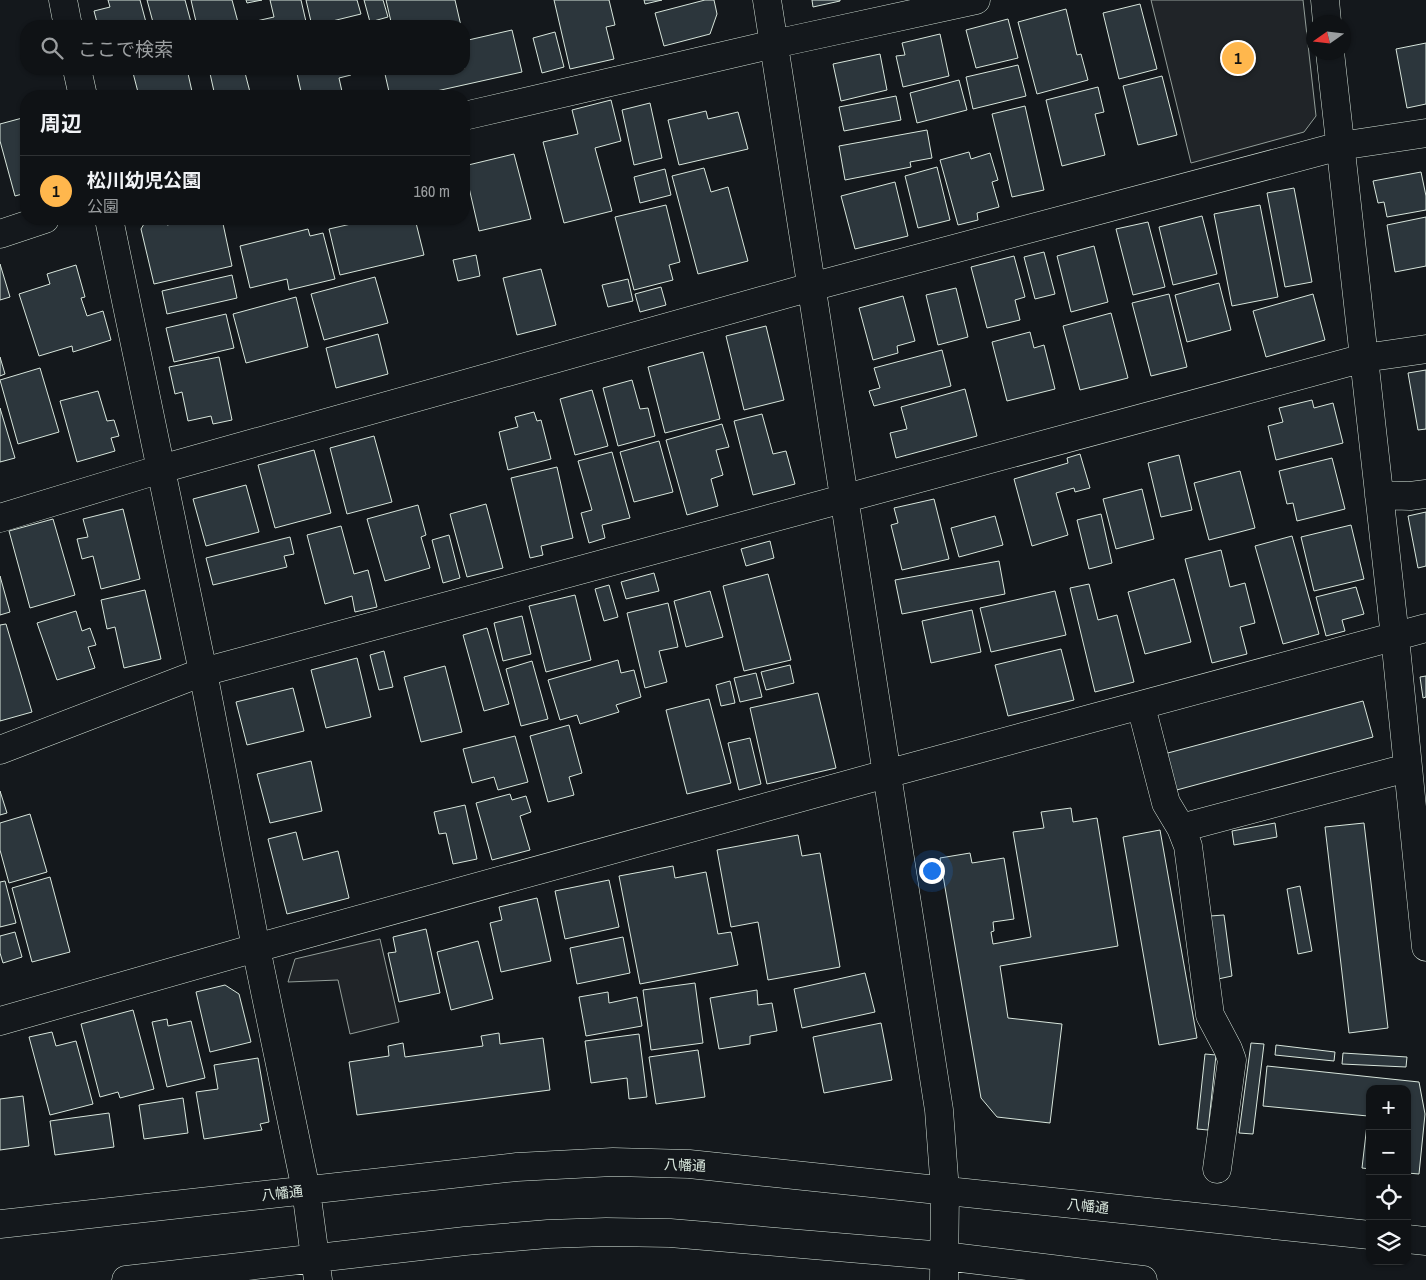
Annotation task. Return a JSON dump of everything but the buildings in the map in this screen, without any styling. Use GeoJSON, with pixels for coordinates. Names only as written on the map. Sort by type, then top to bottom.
{"type":"FeatureCollection","features":[{"type":"Feature","properties":{"kind":"street"},"geometry":{"type":"LineString","coordinates":[[63,0],[67,20]]}},
{"type":"Feature","properties":{"kind":"street"},"geometry":{"type":"LineString","coordinates":[[767,0],[939,1110],[945,1191],[944,1268]]}},
{"type":"Feature","properties":{"kind":"street"},"geometry":{"type":"LineString","coordinates":[[470,115],[774,44],[976,0]]}},
{"type":"Feature","properties":{"kind":"street"},"geometry":{"type":"LineString","coordinates":[[1325,0],[1326,15]]}},
{"type":"Feature","properties":{"kind":"street"},"geometry":{"type":"LineString","coordinates":[[1331,60],[1395,637],[1407,768],[1420,838],[1426,947]]}},
{"type":"Feature","properties":{"kind":"street"},"geometry":{"type":"LineString","coordinates":[[79,75],[82,90]]}},
{"type":"Feature","properties":{"kind":"street"},"geometry":{"type":"LineString","coordinates":[[0,518],[161,469],[811,287],[1340,146],[1426,133]]}},
{"type":"Feature","properties":{"kind":"street"},"geometry":{"type":"LineString","coordinates":[[0,234],[27,225]]}},
{"type":"Feature","properties":{"kind":"street"},"geometry":{"type":"LineString","coordinates":[[110,225],[203,672],[256,948],[306,1190],[317,1270]]}},
{"type":"Feature","properties":{"kind":"street"},"geometry":{"type":"LineString","coordinates":[[0,750],[203,672],[1364,358],[1426,349]]}},
{"type":"Feature","properties":{"kind":"street"},"geometry":{"type":"LineString","coordinates":[[1379,495],[1410,496],[1426,494]]}},
{"type":"Feature","properties":{"kind":"street"},"geometry":{"type":"LineString","coordinates":[[0,1021],[256,948],[886,774],[1426,628]]}},
{"type":"Feature","properties":{"kind":"street"},"geometry":{"type":"LineString","coordinates":[[1141,706],[1166,803],[1181,828],[1188,846],[1210,1015],[1232,1060],[1217,1169]]}},
{"type":"Feature","properties":{"kind":"street"},"geometry":{"type":"LineString","coordinates":[[1181,828],[1407,768]]}},
{"type":"Feature","properties":{"kind":"street","name":"八幡通"},"geometry":{"type":"LineString","coordinates":[[0,1224],[517,1167],[613,1162],[690,1164],[856,1180],[1366,1235]]}},
{"type":"Feature","properties":{"kind":"street"},"geometry":{"type":"LineString","coordinates":[[126,1280],[317,1270],[465,1241],[548,1234],[606,1232],[670,1233],[944,1268],[1143,1280]]}},
{"type":"Feature","properties":{"kind":"street"},"geometry":{"type":"LineString","coordinates":[[1411,1239],[1426,1241]]}},
{"type":"Feature","properties":{"kind":"shaded area"},"geometry":{"type":"Polygon","coordinates":[[[1151,0],[1303,0],[1306,27],[1306,60],[1310,60],[1316,116],[1304,132],[1191,163],[1151,0]]]}},
{"type":"Feature","properties":{"kind":"shaded area"},"geometry":{"type":"Polygon","coordinates":[[[380,939],[399,1022],[350,1034],[338,980],[288,982],[295,959],[380,939]]]}},
{"type":"Feature","properties":{"kind":"place","name":"松川幼児公園"},"geometry":{"type":"Point","coordinates":[1238,58]}}]}
